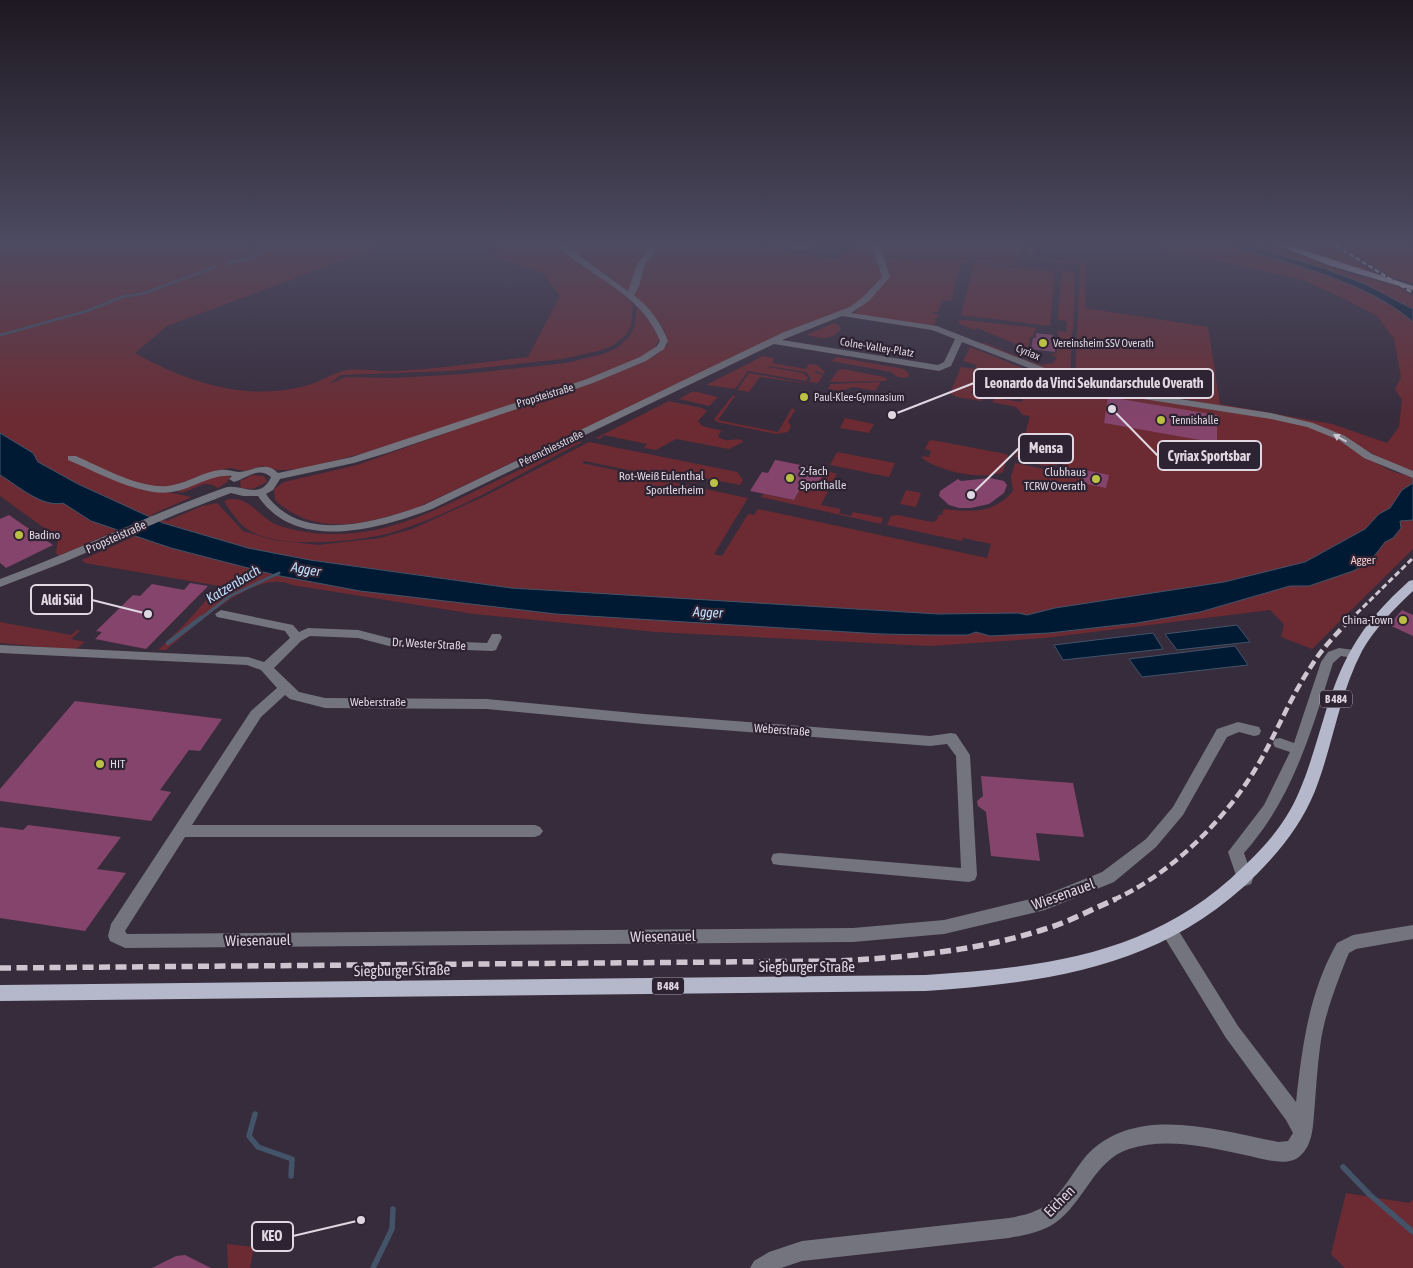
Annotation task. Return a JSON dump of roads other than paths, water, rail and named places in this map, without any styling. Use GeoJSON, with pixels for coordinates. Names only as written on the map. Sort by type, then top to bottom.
{"type":"FeatureCollection","features":[{"type":"Feature","properties":{"kind":"main road","name":"Siegburger Straße"},"geometry":{"type":"LineString","coordinates":[[0,993],[926,983],[990,980],[1072,966],[1123,953],[1211,906],[1245,880],[1288,828],[1310,784],[1342,679],[1354,654],[1371,625],[1413,585]]}},
{"type":"Feature","properties":{"kind":"street","name":"Propsteistraße"},"geometry":{"type":"LineString","coordinates":[[72,458],[159,490],[166,490],[223,472],[233,472],[240,475],[252,471],[266,470],[276,477],[354,460],[413,442],[509,407],[590,381],[643,359],[661,347],[664,341],[663,335],[645,311],[635,301]]}},
{"type":"Feature","properties":{"kind":"street"},"geometry":{"type":"LineString","coordinates":[[840,313],[853,309],[863,301]]}},
{"type":"Feature","properties":{"kind":"street","name":"Cyriax"},"geometry":{"type":"LineString","coordinates":[[840,313],[934,328],[1086,387],[1310,425],[1342,438],[1382,463],[1413,475]]}},
{"type":"Feature","properties":{"kind":"street","name":"Pérenchiesstraße"},"geometry":{"type":"LineString","coordinates":[[260,492],[276,513],[298,523],[333,528],[384,522],[438,502],[773,341],[840,313]]}},
{"type":"Feature","properties":{"kind":"street","name":"Colne-Valley-Platz"},"geometry":{"type":"LineString","coordinates":[[773,341],[939,368],[948,364],[960,338]]}},
{"type":"Feature","properties":{"kind":"street"},"geometry":{"type":"LineString","coordinates":[[231,489],[232,480],[240,475]]}},
{"type":"Feature","properties":{"kind":"street"},"geometry":{"type":"LineString","coordinates":[[260,492],[272,485],[276,477]]}},
{"type":"Feature","properties":{"kind":"street","name":"Propsteistraße"},"geometry":{"type":"LineString","coordinates":[[0,583],[95,546],[187,505],[231,489],[244,494],[260,492]]}},
{"type":"Feature","properties":{"kind":"street"},"geometry":{"type":"LineString","coordinates":[[221,614],[289,628],[297,638],[279,657],[266,666]]}},
{"type":"Feature","properties":{"kind":"street","name":"Dr. Wester Straße"},"geometry":{"type":"LineString","coordinates":[[297,638],[308,632],[358,634],[393,643],[492,647],[496,637]]}},
{"type":"Feature","properties":{"kind":"street"},"geometry":{"type":"LineString","coordinates":[[0,649],[233,660],[266,666],[285,688]]}},
{"type":"Feature","properties":{"kind":"street"},"geometry":{"type":"LineString","coordinates":[[1245,880],[1236,852],[1256,832],[1270,813],[1281,793],[1299,750],[1327,662],[1333,654],[1343,651],[1354,654]]}},
{"type":"Feature","properties":{"kind":"street","name":"Wiesenauel"},"geometry":{"type":"LineString","coordinates":[[285,688],[256,714],[117,929],[116,936],[118,939],[125,941],[843,935],[944,927],[1045,903],[1108,877],[1152,843],[1178,811],[1222,733],[1238,727],[1254,731]]}},
{"type":"Feature","properties":{"kind":"street","name":"Weberstraße"},"geometry":{"type":"LineString","coordinates":[[285,688],[295,696],[325,703],[487,704],[644,720],[930,742],[951,738],[963,755],[969,875],[779,859]]}},
{"type":"Feature","properties":{"kind":"street"},"geometry":{"type":"LineString","coordinates":[[1280,743],[1299,750]]}},
{"type":"Feature","properties":{"kind":"street"},"geometry":{"type":"LineString","coordinates":[[182,831],[535,831]]}},
{"type":"Feature","properties":{"kind":"street"},"geometry":{"type":"LineString","coordinates":[[1169,930],[1227,1024],[1257,1067],[1293,1113],[1305,1123]]}},
{"type":"Feature","properties":{"kind":"street"},"geometry":{"type":"LineString","coordinates":[[1305,1123],[1311,1046],[1321,1003],[1338,957],[1344,948],[1353,942],[1413,932]]}},
{"type":"Feature","properties":{"kind":"street","name":"Eichen"},"geometry":{"type":"LineString","coordinates":[[761,1268],[776,1259],[802,1251],[1009,1228],[1033,1222],[1049,1214],[1107,1150],[1144,1135],[1169,1134],[1193,1137],[1278,1152],[1293,1150],[1300,1141],[1305,1123]]}},
{"type":"Feature","properties":{"kind":"water"},"geometry":{"type":"Polygon","coordinates":[[[1384,301],[1398,301],[1413,309],[1413,322],[1384,301]]]}},
{"type":"Feature","properties":{"kind":"water","name":"Agger"},"geometry":{"type":"Polygon","coordinates":[[[0,433],[33,453],[38,462],[78,484],[163,523],[248,548],[310,560],[511,588],[938,614],[1018,613],[1027,615],[1055,608],[1224,582],[1305,562],[1365,529],[1379,514],[1390,508],[1402,490],[1413,483],[1413,520],[1400,521],[1401,528],[1393,538],[1385,542],[1369,563],[1353,571],[1309,586],[1290,586],[1200,612],[1137,623],[1049,633],[990,636],[976,632],[968,635],[881,634],[556,614],[360,591],[275,575],[171,548],[91,521],[63,503],[47,502],[22,490],[0,475],[0,433]]]}},
{"type":"Feature","properties":{"kind":"water"},"geometry":{"type":"Polygon","coordinates":[[[1237,625],[1250,642],[1177,650],[1165,634],[1237,625]]]}},
{"type":"Feature","properties":{"kind":"water"},"geometry":{"type":"Polygon","coordinates":[[[1153,633],[1163,649],[1063,660],[1054,645],[1153,633]]]}},
{"type":"Feature","properties":{"kind":"water"},"geometry":{"type":"Polygon","coordinates":[[[1235,646],[1248,665],[1142,677],[1129,659],[1235,646]]]}},
{"type":"Feature","properties":{"kind":"waterway"},"geometry":{"type":"LineString","coordinates":[[0,335],[87,311],[112,301]]}},
{"type":"Feature","properties":{"kind":"waterway","name":"Katzenbach"},"geometry":{"type":"LineString","coordinates":[[199,620],[230,596],[279,573]]}},
{"type":"Feature","properties":{"kind":"waterway","name":"Katzenbach"},"geometry":{"type":"LineString","coordinates":[[168,643],[201,618]]}},
{"type":"Feature","properties":{"kind":"waterway"},"geometry":{"type":"LineString","coordinates":[[255,1114],[249,1136],[258,1147],[292,1159],[291,1176]]}},
{"type":"Feature","properties":{"kind":"waterway"},"geometry":{"type":"LineString","coordinates":[[1343,1167],[1370,1195],[1413,1232]]}},
{"type":"Feature","properties":{"kind":"waterway"},"geometry":{"type":"LineString","coordinates":[[373,1268],[392,1229],[393,1209]]}},
{"type":"Feature","properties":{"kind":"railway"},"geometry":{"type":"LineString","coordinates":[[1350,620],[1413,558]]}},
{"type":"Feature","properties":{"kind":"railway"},"geometry":{"type":"LineString","coordinates":[[1113,900],[1155,877],[1212,826],[1243,788],[1256,768],[1304,677],[1316,659],[1351,618]]}},
{"type":"Feature","properties":{"kind":"railway"},"geometry":{"type":"LineString","coordinates":[[0,968],[839,961],[942,952],[992,943],[1051,927],[1116,899]]}},
{"type":"Feature","properties":{"kind":"place","name":"Vereinsheim SSV Overath"},"geometry":{"type":"Point","coordinates":[1043,343]}},
{"type":"Feature","properties":{"kind":"place","name":"Paul-Klee-Gymnasium"},"geometry":{"type":"Point","coordinates":[804,397]}},
{"type":"Feature","properties":{"kind":"place","name":"Cyriax Sportsbar"},"geometry":{"type":"Point","coordinates":[1112,409]}},
{"type":"Feature","properties":{"kind":"place","name":"Leonardo da Vinci Sekundarschule Overath"},"geometry":{"type":"Point","coordinates":[892,415]}},
{"type":"Feature","properties":{"kind":"place","name":"Tennishalle"},"geometry":{"type":"Point","coordinates":[1161,420]}},
{"type":"Feature","properties":{"kind":"place","name":"2-fach Sporthalle"},"geometry":{"type":"Point","coordinates":[790,478]}},
{"type":"Feature","properties":{"kind":"place","name":"Clubhaus TCRW Overath"},"geometry":{"type":"Point","coordinates":[1096,479]}},
{"type":"Feature","properties":{"kind":"place","name":"Rot-Weiß Eulenthal Sportlerheim"},"geometry":{"type":"Point","coordinates":[714,483]}},
{"type":"Feature","properties":{"kind":"place","name":"Mensa"},"geometry":{"type":"Point","coordinates":[971,495]}},
{"type":"Feature","properties":{"kind":"place","name":"Badino"},"geometry":{"type":"Point","coordinates":[19,535]}},
{"type":"Feature","properties":{"kind":"place","name":"Aldi Süd"},"geometry":{"type":"Point","coordinates":[148,614]}},
{"type":"Feature","properties":{"kind":"place","name":"China-Town"},"geometry":{"type":"Point","coordinates":[1403,620]}},
{"type":"Feature","properties":{"kind":"place","name":"HIT"},"geometry":{"type":"Point","coordinates":[100,764]}},
{"type":"Feature","properties":{"kind":"place","name":"KEO"},"geometry":{"type":"Point","coordinates":[361,1220]}}]}
